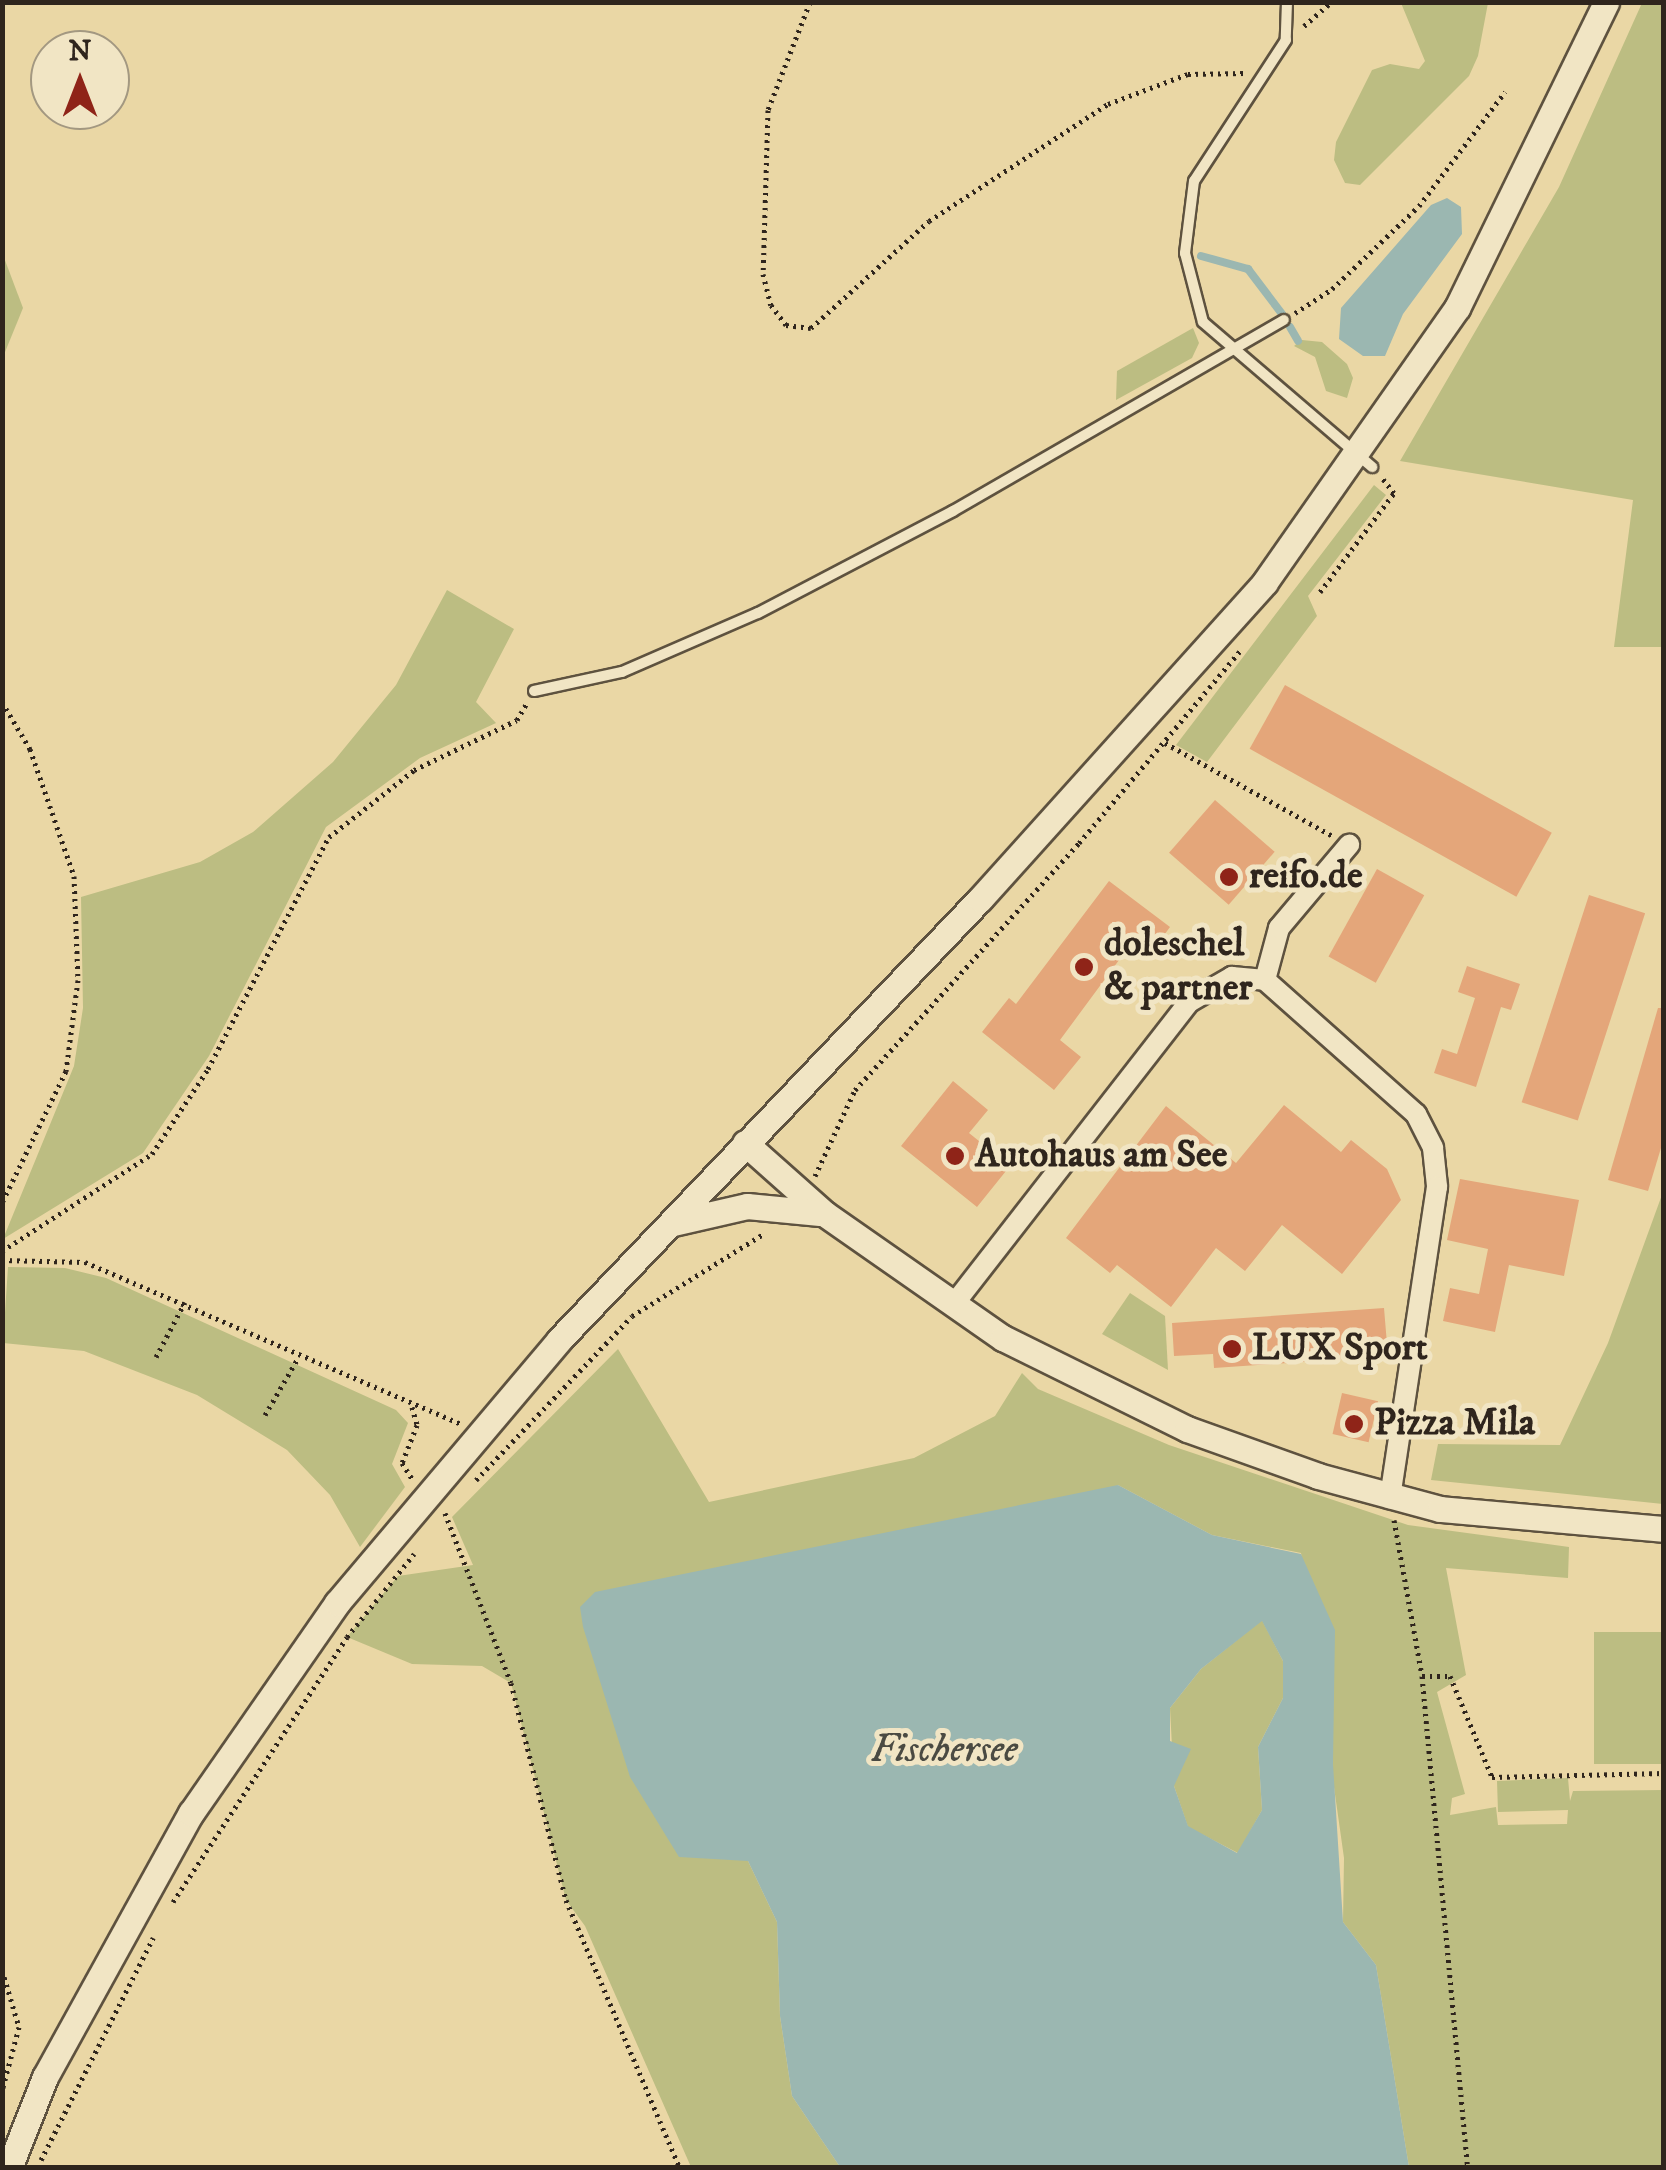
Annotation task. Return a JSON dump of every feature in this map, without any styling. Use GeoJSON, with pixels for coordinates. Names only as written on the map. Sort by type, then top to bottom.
{"type":"FeatureCollection","features":[{"type":"Feature","properties":{"kind":"street"},"geometry":{"type":"LineString","coordinates":[[9,2168],[45,2077],[191,1813],[337,1603],[478,1430],[666,1225],[1206,655],[1363,461],[1458,308],[1606,2]]}},
{"type":"Feature","properties":{"kind":"street"},"geometry":{"type":"LineString","coordinates":[[1265,980],[1279,928],[1349,845]]}},
{"type":"Feature","properties":{"kind":"street"},"geometry":{"type":"LineString","coordinates":[[954,1304],[1189,1002],[1232,977],[1265,980],[1416,1114],[1433,1148],[1437,1187],[1390,1498]]}},
{"type":"Feature","properties":{"kind":"street"},"geometry":{"type":"LineString","coordinates":[[745,1143],[825,1214],[954,1304],[1120,1400],[1390,1498],[1522,1520],[1664,1530]]}},
{"type":"Feature","properties":{"kind":"street"},"geometry":{"type":"LineString","coordinates":[[666,1225],[747,1206],[825,1214]]}},
{"type":"Feature","properties":{"kind":"lane"},"geometry":{"type":"LineString","coordinates":[[1288,2],[1286,40],[1194,181],[1185,253],[1204,322],[1363,461]]}},
{"type":"Feature","properties":{"kind":"lane"},"geometry":{"type":"LineString","coordinates":[[534,692],[622,672],[758,613],[1284,320]]}},
{"type":"Feature","properties":{"kind":"path"},"geometry":{"type":"LineString","coordinates":[[810,2],[768,110],[763,274],[770,305],[786,325],[811,328],[929,221],[1108,104],[1188,74],[1227,74]]}},
{"type":"Feature","properties":{"kind":"path"},"geometry":{"type":"LineString","coordinates":[[1325,9],[1332,2]]}},
{"type":"Feature","properties":{"kind":"path"},"geometry":{"type":"LineString","coordinates":[[1284,320],[1332,290],[1419,206],[1505,92]]}},
{"type":"Feature","properties":{"kind":"path"},"geometry":{"type":"LineString","coordinates":[[1320,592],[1394,494],[1363,461]]}},
{"type":"Feature","properties":{"kind":"path"},"geometry":{"type":"LineString","coordinates":[[2,1251],[152,1154],[208,1069],[329,837],[414,770],[517,720],[534,692]]}},
{"type":"Feature","properties":{"kind":"path"},"geometry":{"type":"LineString","coordinates":[[2,702],[30,750],[74,876],[78,980],[66,1071],[2,1203]]}},
{"type":"Feature","properties":{"kind":"path"},"geometry":{"type":"LineString","coordinates":[[1165,743],[1349,845]]}},
{"type":"Feature","properties":{"kind":"path"},"geometry":{"type":"LineString","coordinates":[[472,1485],[632,1316],[769,1229]]}},
{"type":"Feature","properties":{"kind":"path"},"geometry":{"type":"LineString","coordinates":[[2,1260],[85,1262],[185,1302],[298,1358],[412,1407],[478,1430]]}},
{"type":"Feature","properties":{"kind":"path"},"geometry":{"type":"LineString","coordinates":[[156,1357],[185,1302]]}},
{"type":"Feature","properties":{"kind":"path"},"geometry":{"type":"LineString","coordinates":[[265,1415],[298,1358]]}},
{"type":"Feature","properties":{"kind":"path"},"geometry":{"type":"LineString","coordinates":[[407,1448],[417,1425],[412,1407]]}},
{"type":"Feature","properties":{"kind":"path"},"geometry":{"type":"LineString","coordinates":[[1390,1498],[1422,1676],[1468,2168]]}},
{"type":"Feature","properties":{"kind":"path"},"geometry":{"type":"LineString","coordinates":[[433,1529],[458,1499]]}},
{"type":"Feature","properties":{"kind":"path"},"geometry":{"type":"LineString","coordinates":[[444,1513],[511,1683],[566,1900],[680,2168]]}},
{"type":"Feature","properties":{"kind":"path"},"geometry":{"type":"LineString","coordinates":[[166,1912],[347,1637],[421,1544]]}},
{"type":"Feature","properties":{"kind":"path"},"geometry":{"type":"LineString","coordinates":[[1422,1676],[1450,1676],[1492,1777],[1664,1772]]}},
{"type":"Feature","properties":{"kind":"path"},"geometry":{"type":"LineString","coordinates":[[38,2168],[157,1930]]}},
{"type":"Feature","properties":{"kind":"path"},"geometry":{"type":"LineString","coordinates":[[2,1970],[19,2028],[2,2091]]}},
{"type":"Feature","properties":{"kind":"green space"},"geometry":{"type":"Polygon","coordinates":[[[1401,3],[1488,3],[1478,56],[1469,76],[1360,185],[1345,183],[1334,160],[1336,142],[1372,70],[1390,64],[1419,69],[1425,61],[1401,3]]]}},
{"type":"Feature","properties":{"kind":"green space"},"geometry":{"type":"Polygon","coordinates":[[[1642,3],[1664,3],[1663,647],[1614,647],[1633,500],[1400,461],[1559,187],[1642,3]]]}},
{"type":"Feature","properties":{"kind":"green space"},"geometry":{"type":"Polygon","coordinates":[[[2,256],[23,308],[3,357],[2,256]]]}},
{"type":"Feature","properties":{"kind":"green space"},"geometry":{"type":"Polygon","coordinates":[[[1193,328],[1199,343],[1192,358],[1116,400],[1117,371],[1193,328]]]}},
{"type":"Feature","properties":{"kind":"green space"},"geometry":{"type":"Polygon","coordinates":[[[1302,340],[1322,342],[1347,364],[1353,378],[1347,398],[1326,391],[1315,357],[1294,346],[1302,340]]]}},
{"type":"Feature","properties":{"kind":"green space"},"geometry":{"type":"Polygon","coordinates":[[[1374,485],[1386,495],[1308,596],[1317,616],[1207,762],[1176,745],[1374,485]]]}},
{"type":"Feature","properties":{"kind":"green space"},"geometry":{"type":"Polygon","coordinates":[[[447,590],[514,629],[476,702],[496,723],[420,758],[326,827],[209,1056],[143,1153],[3,1239],[74,1066],[83,1008],[81,897],[200,862],[253,832],[333,762],[396,685],[447,590]]]}},
{"type":"Feature","properties":{"kind":"green space"},"geometry":{"type":"Polygon","coordinates":[[[1663,1192],[1663,1504],[1431,1480],[1438,1444],[1560,1445],[1608,1343],[1663,1192]]]}},
{"type":"Feature","properties":{"kind":"green space"},"geometry":{"type":"Polygon","coordinates":[[[8,1267],[65,1268],[106,1278],[396,1410],[408,1423],[392,1464],[405,1487],[360,1547],[330,1495],[287,1450],[197,1395],[84,1351],[3,1343],[8,1267]]]}},
{"type":"Feature","properties":{"kind":"green space"},"geometry":{"type":"Polygon","coordinates":[[[1130,1293],[1165,1316],[1168,1370],[1102,1334],[1130,1293]]]}},
{"type":"Feature","properties":{"kind":"green space"},"geometry":{"type":"Polygon","coordinates":[[[618,1349],[709,1502],[914,1458],[995,1416],[1022,1373],[1038,1389],[1169,1445],[1408,1525],[1569,1547],[1568,1578],[1446,1568],[1466,1675],[1437,1692],[1465,1794],[1452,1798],[1450,1815],[1496,1807],[1498,1825],[1567,1824],[1568,1810],[1498,1812],[1497,1781],[1568,1778],[1570,1801],[1573,1791],[1663,1790],[1663,2167],[1409,2167],[1376,1965],[1343,1922],[1344,1858],[1301,1553],[1212,1535],[1118,1485],[748,1861],[777,1922],[780,2016],[792,2096],[840,2167],[691,2167],[585,1926],[566,1900],[511,1683],[482,1666],[412,1664],[347,1637],[398,1576],[473,1565],[452,1517],[618,1349]]]}},
{"type":"Feature","properties":{"kind":"green space"},"geometry":{"type":"Polygon","coordinates":[[[1262,1620],[1283,1661],[1283,1698],[1258,1747],[1262,1810],[1238,1853],[1188,1827],[1174,1786],[1170,1708],[1201,1669],[1262,1620]]]}},
{"type":"Feature","properties":{"kind":"green space"},"geometry":{"type":"Polygon","coordinates":[[[1594,1632],[1663,1632],[1663,1764],[1594,1764],[1594,1632]]]}},
{"type":"Feature","properties":{"kind":"water"},"geometry":{"type":"Polygon","coordinates":[[[1447,198],[1461,207],[1462,234],[1403,314],[1385,356],[1363,356],[1339,339],[1341,308],[1431,205],[1447,198]]]}},
{"type":"Feature","properties":{"kind":"water","name":"Fischersee"},"geometry":{"type":"Polygon","coordinates":[[[1118,1485],[1212,1535],[1301,1554],[1335,1630],[1333,1764],[1343,1922],[1376,1965],[1409,2167],[840,2167],[792,2096],[780,2016],[777,1922],[748,1861],[679,1857],[630,1777],[583,1627],[580,1607],[595,1592],[1118,1485]],[[1262,1621],[1201,1669],[1170,1708],[1170,1741],[1191,1749],[1174,1786],[1188,1826],[1237,1853],[1262,1810],[1258,1747],[1283,1698],[1283,1661],[1262,1621]]]}},
{"type":"Feature","properties":{"kind":"building"},"geometry":{"type":"Polygon","coordinates":[[[1285,685],[1552,833],[1516,897],[1250,749],[1285,685]]]}},
{"type":"Feature","properties":{"kind":"building"},"geometry":{"type":"Polygon","coordinates":[[[1215,800],[1275,852],[1229,905],[1169,853],[1215,800]]]}},
{"type":"Feature","properties":{"kind":"building"},"geometry":{"type":"Polygon","coordinates":[[[1377,869],[1424,895],[1376,983],[1329,956],[1377,869]]]}},
{"type":"Feature","properties":{"kind":"building"},"geometry":{"type":"Polygon","coordinates":[[[1109,881],[1170,927],[1156,946],[1139,933],[1060,1040],[1081,1057],[1054,1090],[982,1032],[1009,998],[1016,1004],[1109,881]]]}},
{"type":"Feature","properties":{"kind":"building"},"geometry":{"type":"Polygon","coordinates":[[[1589,895],[1645,913],[1578,1121],[1522,1102],[1589,895]]]}},
{"type":"Feature","properties":{"kind":"building"},"geometry":{"type":"Polygon","coordinates":[[[1467,966],[1520,984],[1511,1010],[1501,1007],[1476,1087],[1434,1073],[1442,1049],[1457,1054],[1475,998],[1458,992],[1467,966]]]}},
{"type":"Feature","properties":{"kind":"building"},"geometry":{"type":"Polygon","coordinates":[[[1658,1008],[1664,1008],[1664,1138],[1648,1191],[1608,1180],[1658,1008]]]}},
{"type":"Feature","properties":{"kind":"building","name":"Autohaus am See"},"geometry":{"type":"Polygon","coordinates":[[[953,1081],[988,1110],[969,1133],[1010,1166],[977,1207],[901,1146],[953,1081]]]}},
{"type":"Feature","properties":{"kind":"building"},"geometry":{"type":"Polygon","coordinates":[[[1284,1105],[1341,1152],[1351,1140],[1387,1169],[1401,1200],[1342,1274],[1282,1225],[1245,1271],[1216,1248],[1171,1307],[1117,1265],[1110,1273],[1066,1238],[1166,1106],[1236,1163],[1284,1105]]]}},
{"type":"Feature","properties":{"kind":"building"},"geometry":{"type":"Polygon","coordinates":[[[1460,1179],[1579,1200],[1564,1276],[1509,1265],[1495,1332],[1443,1321],[1450,1288],[1479,1294],[1488,1249],[1447,1240],[1460,1179]]]}},
{"type":"Feature","properties":{"kind":"building"},"geometry":{"type":"Polygon","coordinates":[[[1384,1308],[1388,1356],[1214,1368],[1213,1354],[1174,1356],[1172,1323],[1384,1308]]]}},
{"type":"Feature","properties":{"kind":"building"},"geometry":{"type":"Polygon","coordinates":[[[1342,1393],[1378,1401],[1369,1442],[1333,1434],[1342,1393]]]}},
{"type":"Feature","properties":{"kind":"waterway"},"geometry":{"type":"LineString","coordinates":[[1201,256],[1248,269],[1282,314]]}},
{"type":"Feature","properties":{"kind":"waterway"},"geometry":{"type":"LineString","coordinates":[[1290,327],[1298,341]]}},
{"type":"Feature","properties":{"kind":"place","name":"reifo.de"},"geometry":{"type":"Point","coordinates":[1229,877]}},
{"type":"Feature","properties":{"kind":"place","name":"doleschel & partner"},"geometry":{"type":"Point","coordinates":[1084,967]}},
{"type":"Feature","properties":{"kind":"place","name":"Autohaus am See"},"geometry":{"type":"Point","coordinates":[955,1156]}},
{"type":"Feature","properties":{"kind":"place","name":"LUX Sport"},"geometry":{"type":"Point","coordinates":[1232,1349]}},
{"type":"Feature","properties":{"kind":"place","name":"Pizza Mila"},"geometry":{"type":"Point","coordinates":[1354,1424]}}]}
